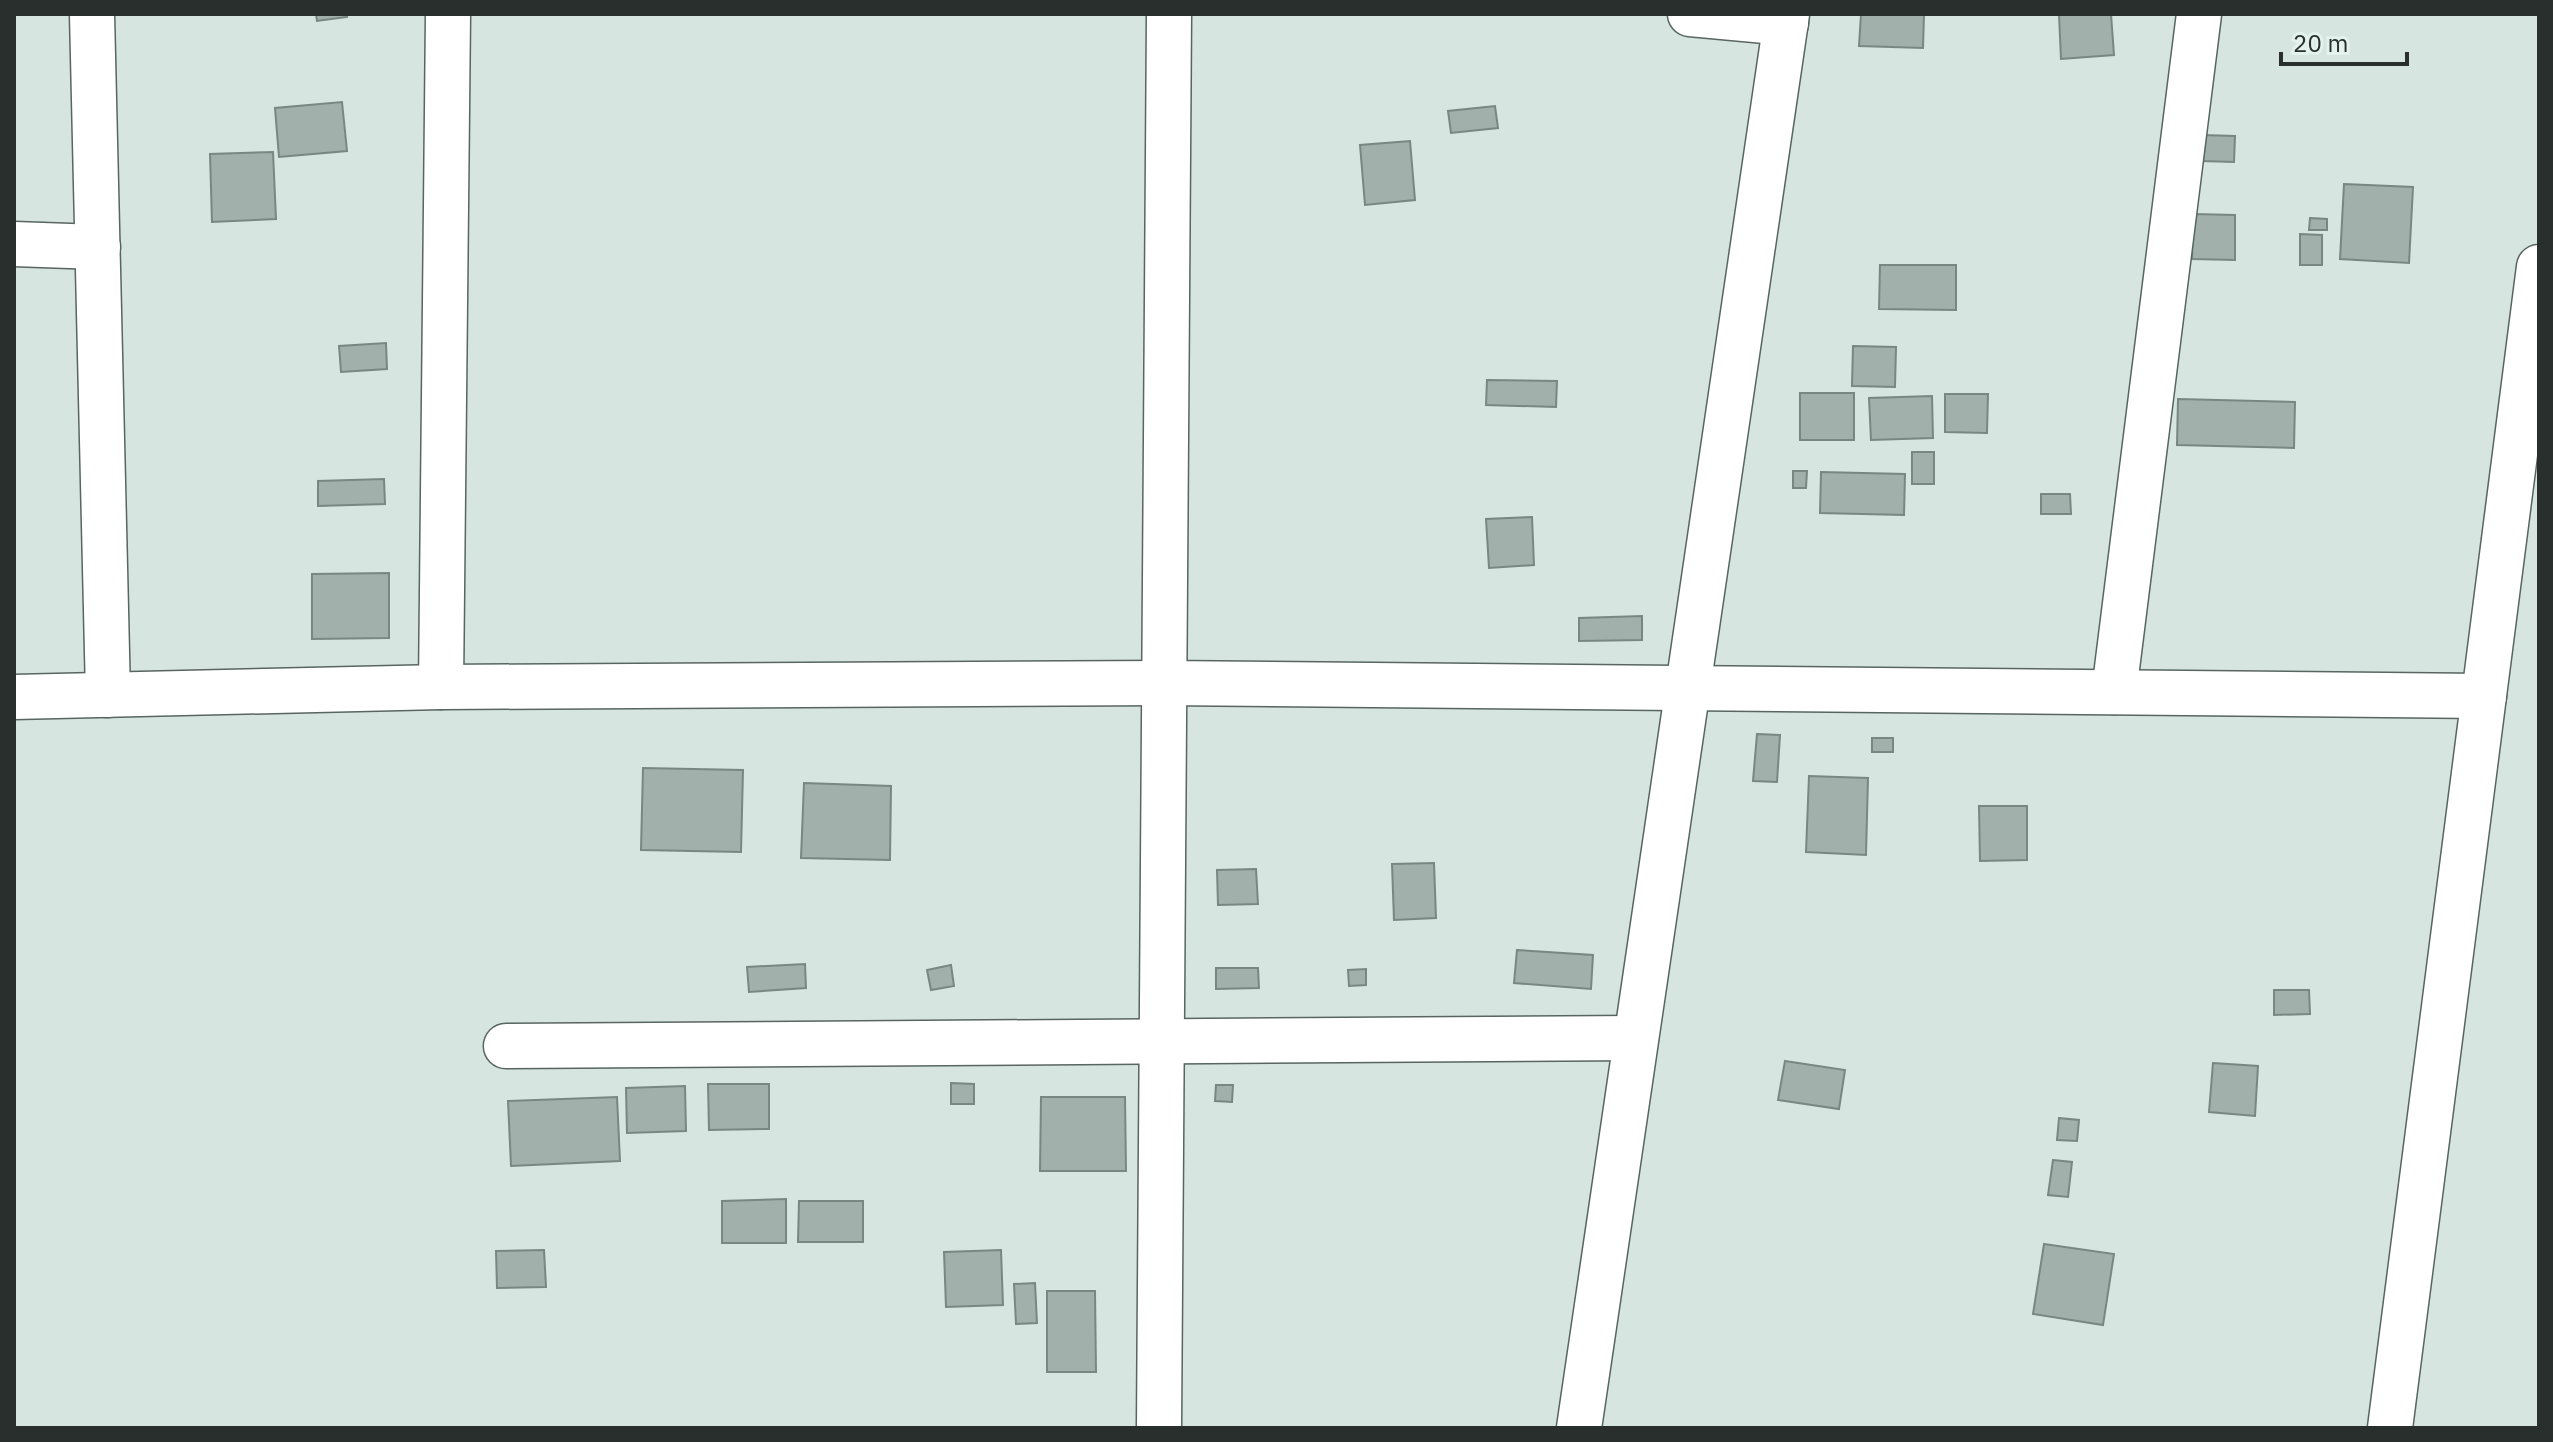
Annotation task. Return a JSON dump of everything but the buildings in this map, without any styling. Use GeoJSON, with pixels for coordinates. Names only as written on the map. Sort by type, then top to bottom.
{"type":"FeatureCollection","features":[{"type":"Feature","properties":{"kind":"street"},"geometry":{"type":"LineString","coordinates":[[92,14],[108,695]]}},
{"type":"Feature","properties":{"kind":"street"},"geometry":{"type":"LineString","coordinates":[[441,687],[448,14]]}},
{"type":"Feature","properties":{"kind":"street"},"geometry":{"type":"LineString","coordinates":[[1159,1428],[1169,14]]}},
{"type":"Feature","properties":{"kind":"street"},"geometry":{"type":"LineString","coordinates":[[1579,1428],[1787,18],[1690,14]]}},
{"type":"Feature","properties":{"kind":"street"},"geometry":{"type":"LineString","coordinates":[[2114,692],[2199,14]]}},
{"type":"Feature","properties":{"kind":"street"},"geometry":{"type":"LineString","coordinates":[[14,244],[98,247]]}},
{"type":"Feature","properties":{"kind":"street"},"geometry":{"type":"LineString","coordinates":[[2390,1428],[2539,267]]}},
{"type":"Feature","properties":{"kind":"street"},"geometry":{"type":"LineString","coordinates":[[14,697],[441,687],[1164,683],[2484,696]]}},
{"type":"Feature","properties":{"kind":"street"},"geometry":{"type":"LineString","coordinates":[[506,1046],[1636,1038]]}}]}
